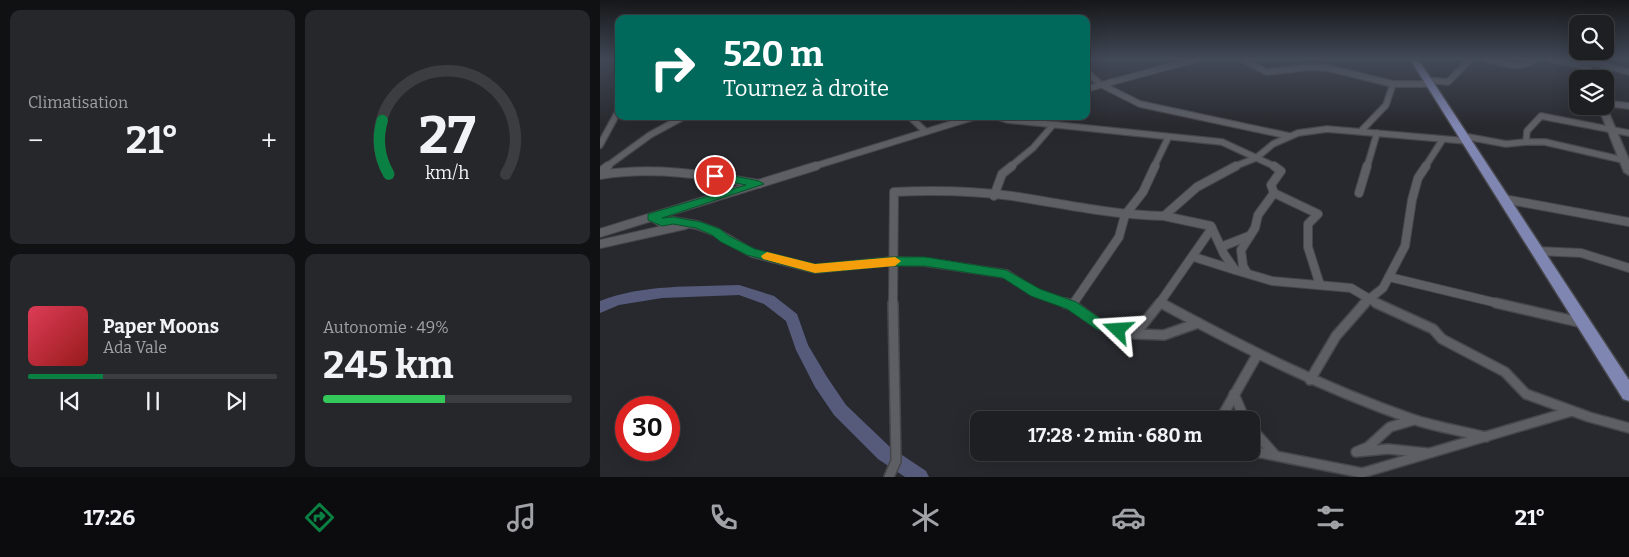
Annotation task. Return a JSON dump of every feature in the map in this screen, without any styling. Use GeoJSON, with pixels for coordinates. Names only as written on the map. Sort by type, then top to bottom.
{"type":"FeatureCollection","features":[{"type":"Feature","properties":{"kind":"main road"},"geometry":{"type":"LineString","coordinates":[[1428,82],[1629,394]]}},
{"type":"Feature","properties":{"kind":"street"},"geometry":{"type":"LineString","coordinates":[[1097,81],[1140,104],[1288,136]]}},
{"type":"Feature","properties":{"kind":"street"},"geometry":{"type":"LineString","coordinates":[[1090,88],[1107,81]]}},
{"type":"Feature","properties":{"kind":"street"},"geometry":{"type":"LineString","coordinates":[[1377,81],[1393,84],[1449,81]]}},
{"type":"Feature","properties":{"kind":"street"},"geometry":{"type":"LineString","coordinates":[[1362,130],[1385,109],[1391,98],[1393,84]]}},
{"type":"Feature","properties":{"kind":"street"},"geometry":{"type":"LineString","coordinates":[[1614,104],[1629,106]]}},
{"type":"Feature","properties":{"kind":"street"},"geometry":{"type":"LineString","coordinates":[[1605,115],[1627,165]]}},
{"type":"Feature","properties":{"kind":"street"},"geometry":{"type":"LineString","coordinates":[[1526,142],[1527,131],[1540,116],[1629,133]]}},
{"type":"Feature","properties":{"kind":"street"},"geometry":{"type":"LineString","coordinates":[[600,145],[615,117]]}},
{"type":"Feature","properties":{"kind":"street"},"geometry":{"type":"LineString","coordinates":[[600,173],[650,135],[678,120]]}},
{"type":"Feature","properties":{"kind":"street"},"geometry":{"type":"LineString","coordinates":[[913,120],[925,131]]}},
{"type":"Feature","properties":{"kind":"street"},"geometry":{"type":"LineString","coordinates":[[600,233],[963,120]]}},
{"type":"Feature","properties":{"kind":"street"},"geometry":{"type":"LineString","coordinates":[[1008,120],[1168,138],[1179,136],[1226,142],[1281,171],[1271,185],[1274,193],[1318,214],[1308,224],[1308,247],[1320,286]]}},
{"type":"Feature","properties":{"kind":"street"},"geometry":{"type":"LineString","coordinates":[[994,196],[1002,174],[1033,148],[1053,125]]}},
{"type":"Feature","properties":{"kind":"street"},"geometry":{"type":"LineString","coordinates":[[1164,216],[1197,187],[1243,162],[1256,158],[1288,136],[1327,129],[1362,130],[1377,133],[1506,144],[1545,142],[1627,165]]}},
{"type":"Feature","properties":{"kind":"street"},"geometry":{"type":"LineString","coordinates":[[1359,193],[1377,133]]}},
{"type":"Feature","properties":{"kind":"street"},"geometry":{"type":"LineString","coordinates":[[1072,305],[1119,237],[1125,215],[1143,192],[1168,138]]}},
{"type":"Feature","properties":{"kind":"street"},"geometry":{"type":"LineString","coordinates":[[1310,380],[1336,336],[1362,305],[1383,288],[1405,246],[1412,200],[1418,178],[1443,139]]}},
{"type":"Feature","properties":{"kind":"street"},"geometry":{"type":"LineString","coordinates":[[600,173],[699,173],[759,184]]}},
{"type":"Feature","properties":{"kind":"street"},"geometry":{"type":"LineString","coordinates":[[889,477],[896,461],[892,261],[894,192],[916,191],[1010,196],[1125,215],[1164,216],[1212,228],[1235,270]]}},
{"type":"Feature","properties":{"kind":"street"},"geometry":{"type":"LineString","coordinates":[[1247,273],[1241,258],[1241,250],[1255,228],[1258,215],[1274,193]]}},
{"type":"Feature","properties":{"kind":"street"},"geometry":{"type":"LineString","coordinates":[[1504,199],[1629,222]]}},
{"type":"Feature","properties":{"kind":"street"},"geometry":{"type":"LineString","coordinates":[[652,217],[662,223],[673,221],[689,225]]}},
{"type":"Feature","properties":{"kind":"street"},"geometry":{"type":"LineString","coordinates":[[600,244],[689,225],[698,225],[716,232],[725,239],[752,252],[815,269],[892,261],[925,262],[1006,274],[1036,293],[1072,305],[1100,325],[1135,334],[1164,335],[1198,323]]}},
{"type":"Feature","properties":{"kind":"street"},"geometry":{"type":"LineString","coordinates":[[1135,334],[1194,257],[1212,228]]}},
{"type":"Feature","properties":{"kind":"street"},"geometry":{"type":"LineString","coordinates":[[1221,246],[1250,235]]}},
{"type":"Feature","properties":{"kind":"street"},"geometry":{"type":"LineString","coordinates":[[1537,251],[1581,253],[1629,268]]}},
{"type":"Feature","properties":{"kind":"street"},"geometry":{"type":"LineString","coordinates":[[1194,257],[1272,281],[1351,288],[1387,309],[1433,329],[1442,339],[1504,372],[1526,394],[1572,411],[1629,428]]}},
{"type":"Feature","properties":{"kind":"street"},"geometry":{"type":"LineString","coordinates":[[1389,277],[1583,323]]}},
{"type":"Feature","properties":{"kind":"street"},"geometry":{"type":"LineString","coordinates":[[1160,302],[1257,355],[1310,380],[1414,420],[1486,437]]}},
{"type":"Feature","properties":{"kind":"street"},"geometry":{"type":"LineString","coordinates":[[1223,411],[1257,355]]}},
{"type":"Feature","properties":{"kind":"street"},"geometry":{"type":"LineString","coordinates":[[1234,394],[1241,411]]}},
{"type":"Feature","properties":{"kind":"street"},"geometry":{"type":"LineString","coordinates":[[1260,452],[1367,475],[1572,411]]}},
{"type":"Feature","properties":{"kind":"street"},"geometry":{"type":"LineString","coordinates":[[1414,420],[1390,427],[1368,447],[1356,452],[1388,449],[1431,454]]}},
{"type":"Feature","properties":{"kind":"street"},"geometry":{"type":"LineString","coordinates":[[1260,438],[1275,455]]}},
{"type":"Feature","properties":{"kind":"waterway"},"geometry":{"type":"LineString","coordinates":[[600,307],[617,300],[662,293],[739,290],[769,300],[792,318],[801,346],[821,382],[840,410],[884,453],[920,477]]}},
{"type":"Feature","properties":{"kind":"slow traffic"},"geometry":{"type":"LineString","coordinates":[[767,256],[815,269],[895,261]]}},
{"type":"Feature","properties":{"kind":"route"},"geometry":{"type":"LineString","coordinates":[[715,176],[759,184],[652,217],[662,223],[673,221],[686,225],[698,225],[716,232],[725,239],[752,252],[815,269],[892,261],[925,262],[1006,274],[1036,293],[1072,305],[1100,325],[1118,330]]}}]}
